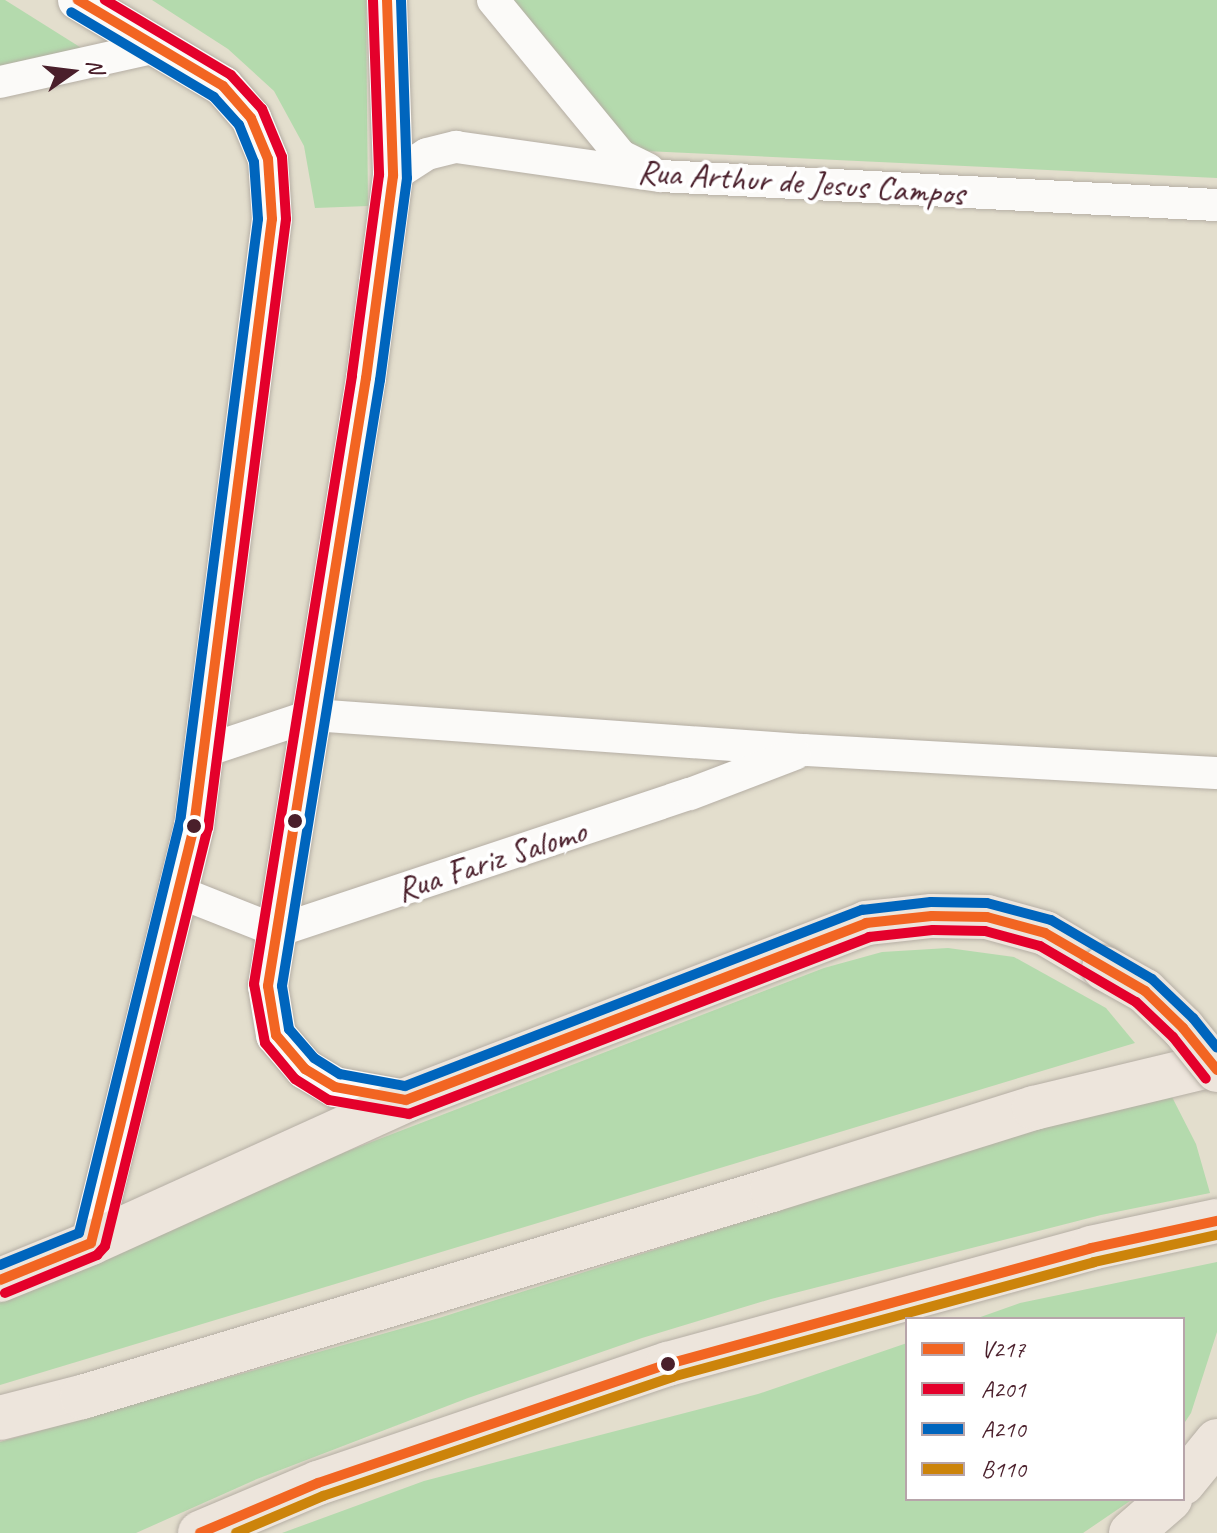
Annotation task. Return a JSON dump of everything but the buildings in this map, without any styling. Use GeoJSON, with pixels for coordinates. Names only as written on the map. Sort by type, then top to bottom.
{"type":"FeatureCollection","features":[{"type":"Feature","properties":{"kind":"main road"},"geometry":{"type":"LineString","coordinates":[[0,1280],[91,1243],[406,1100],[866,923],[932,916],[987,917],[1045,933],[1145,991],[1217,1067],[1034,1108],[82,1397],[0,1418]]}},
{"type":"Feature","properties":{"kind":"main road"},"geometry":{"type":"LineString","coordinates":[[200,1533],[318,1483],[668,1364],[1091,1248],[1217,1221]]}},
{"type":"Feature","properties":{"kind":"main road"},"geometry":{"type":"LineString","coordinates":[[1185,1481],[1217,1441]]}},
{"type":"Feature","properties":{"kind":"main road"},"geometry":{"type":"LineString","coordinates":[[1131,1533],[1168,1501]]}},
{"type":"Feature","properties":{"kind":"street"},"geometry":{"type":"LineString","coordinates":[[78,0],[223,86],[251,118],[268,159],[272,219],[194,826],[91,1243]]}},
{"type":"Feature","properties":{"kind":"street"},"geometry":{"type":"LineString","coordinates":[[387,0],[393,176],[366,378],[268,986],[276,1035],[305,1069],[335,1087],[406,1100]]}},
{"type":"Feature","properties":{"kind":"street"},"geometry":{"type":"LineString","coordinates":[[493,0],[621,156],[661,176]]}},
{"type":"Feature","properties":{"kind":"street"},"geometry":{"type":"LineString","coordinates":[[0,82],[157,47]]}},
{"type":"Feature","properties":{"kind":"street","name":"Rua Arthur de Jesus Campos"},"geometry":{"type":"LineString","coordinates":[[393,176],[427,154],[456,147],[661,176],[1217,205]]}},
{"type":"Feature","properties":{"kind":"street","name":"Rua Fariz Salomo"},"geometry":{"type":"LineString","coordinates":[[205,751],[313,715],[805,750],[1217,773]]}},
{"type":"Feature","properties":{"kind":"street","name":"Rua Fariz Salomo"},"geometry":{"type":"LineString","coordinates":[[277,931],[690,794],[805,750]]}},
{"type":"Feature","properties":{"kind":"street"},"geometry":{"type":"LineString","coordinates":[[176,891],[277,931]]}},
{"type":"Feature","properties":{"kind":"green space"},"geometry":{"type":"Polygon","coordinates":[[[0,0],[5,0],[83,49],[0,68],[0,0]]]}},
{"type":"Feature","properties":{"kind":"green space"},"geometry":{"type":"Polygon","coordinates":[[[152,0],[366,0],[368,206],[315,208],[304,146],[274,91],[228,49],[152,0]]]}},
{"type":"Feature","properties":{"kind":"green space"},"geometry":{"type":"Polygon","coordinates":[[[509,0],[1217,0],[1217,178],[645,151],[635,148],[509,0]]]}},
{"type":"Feature","properties":{"kind":"green space"},"geometry":{"type":"Polygon","coordinates":[[[948,948],[1014,957],[1106,1008],[1135,1043],[0,1385],[0,1292],[296,1171],[824,968],[882,952],[948,948]]]}},
{"type":"Feature","properties":{"kind":"green space"},"geometry":{"type":"Polygon","coordinates":[[[1171,1095],[1196,1144],[1210,1193],[1101,1215],[771,1299],[642,1338],[468,1398],[257,1479],[136,1533],[0,1533],[0,1442],[439,1318],[1040,1128],[1171,1095]]]}},
{"type":"Feature","properties":{"kind":"green space"},"geometry":{"type":"Polygon","coordinates":[[[1217,1262],[1217,1332],[1191,1413],[1185,1422],[1185,1317],[981,1317],[1020,1303],[1217,1262]]]}},
{"type":"Feature","properties":{"kind":"green space"},"geometry":{"type":"Polygon","coordinates":[[[905,1344],[905,1501],[1130,1501],[1083,1533],[282,1533],[424,1481],[758,1394],[905,1344]]]}},
{"type":"Feature","properties":{"kind":"transit line","name":"V217"},"geometry":{"type":"LineString","coordinates":[[0,1280],[91,1243],[194,826],[272,219],[268,159],[251,118],[223,86],[78,0]]}},
{"type":"Feature","properties":{"kind":"transit line","name":"A201"},"geometry":{"type":"LineString","coordinates":[[5,1293],[97,1255],[105,1246],[208,828],[286,219],[282,157],[262,109],[231,75],[105,0]]}},
{"type":"Feature","properties":{"kind":"transit line","name":"A201"},"geometry":{"type":"LineString","coordinates":[[373,0],[379,175],[352,376],[254,984],[265,1043],[295,1079],[329,1100],[409,1114],[869,937],[933,930],[985,931],[1040,946],[1136,1002],[1173,1037],[1206,1079]]}},
{"type":"Feature","properties":{"kind":"transit line","name":"V217"},"geometry":{"type":"LineString","coordinates":[[387,0],[393,176],[366,378],[268,986],[276,1035],[305,1069],[335,1087],[406,1100],[866,923],[932,916],[987,917],[1045,933],[1145,991],[1183,1028],[1217,1070]]}},
{"type":"Feature","properties":{"kind":"transit line","name":"A210"},"geometry":{"type":"LineString","coordinates":[[401,0],[407,178],[380,380],[282,986],[289,1029],[314,1058],[340,1074],[405,1086],[862,910],[931,902],[987,903],[1051,920],[1152,979],[1193,1018],[1217,1048]]}},
{"type":"Feature","properties":{"kind":"transit line","name":"A210"},"geometry":{"type":"LineString","coordinates":[[0,1265],[79,1233],[180,823],[258,219],[254,162],[239,125],[214,97],[71,12]]}},
{"type":"Feature","properties":{"kind":"transit line","name":"V217"},"geometry":{"type":"LineString","coordinates":[[200,1533],[318,1483],[668,1364],[1091,1248],[1217,1221]]}},
{"type":"Feature","properties":{"kind":"transit line","name":"B110"},"geometry":{"type":"LineString","coordinates":[[236,1533],[323,1496],[672,1377],[1094,1262],[1217,1235]]}}]}
